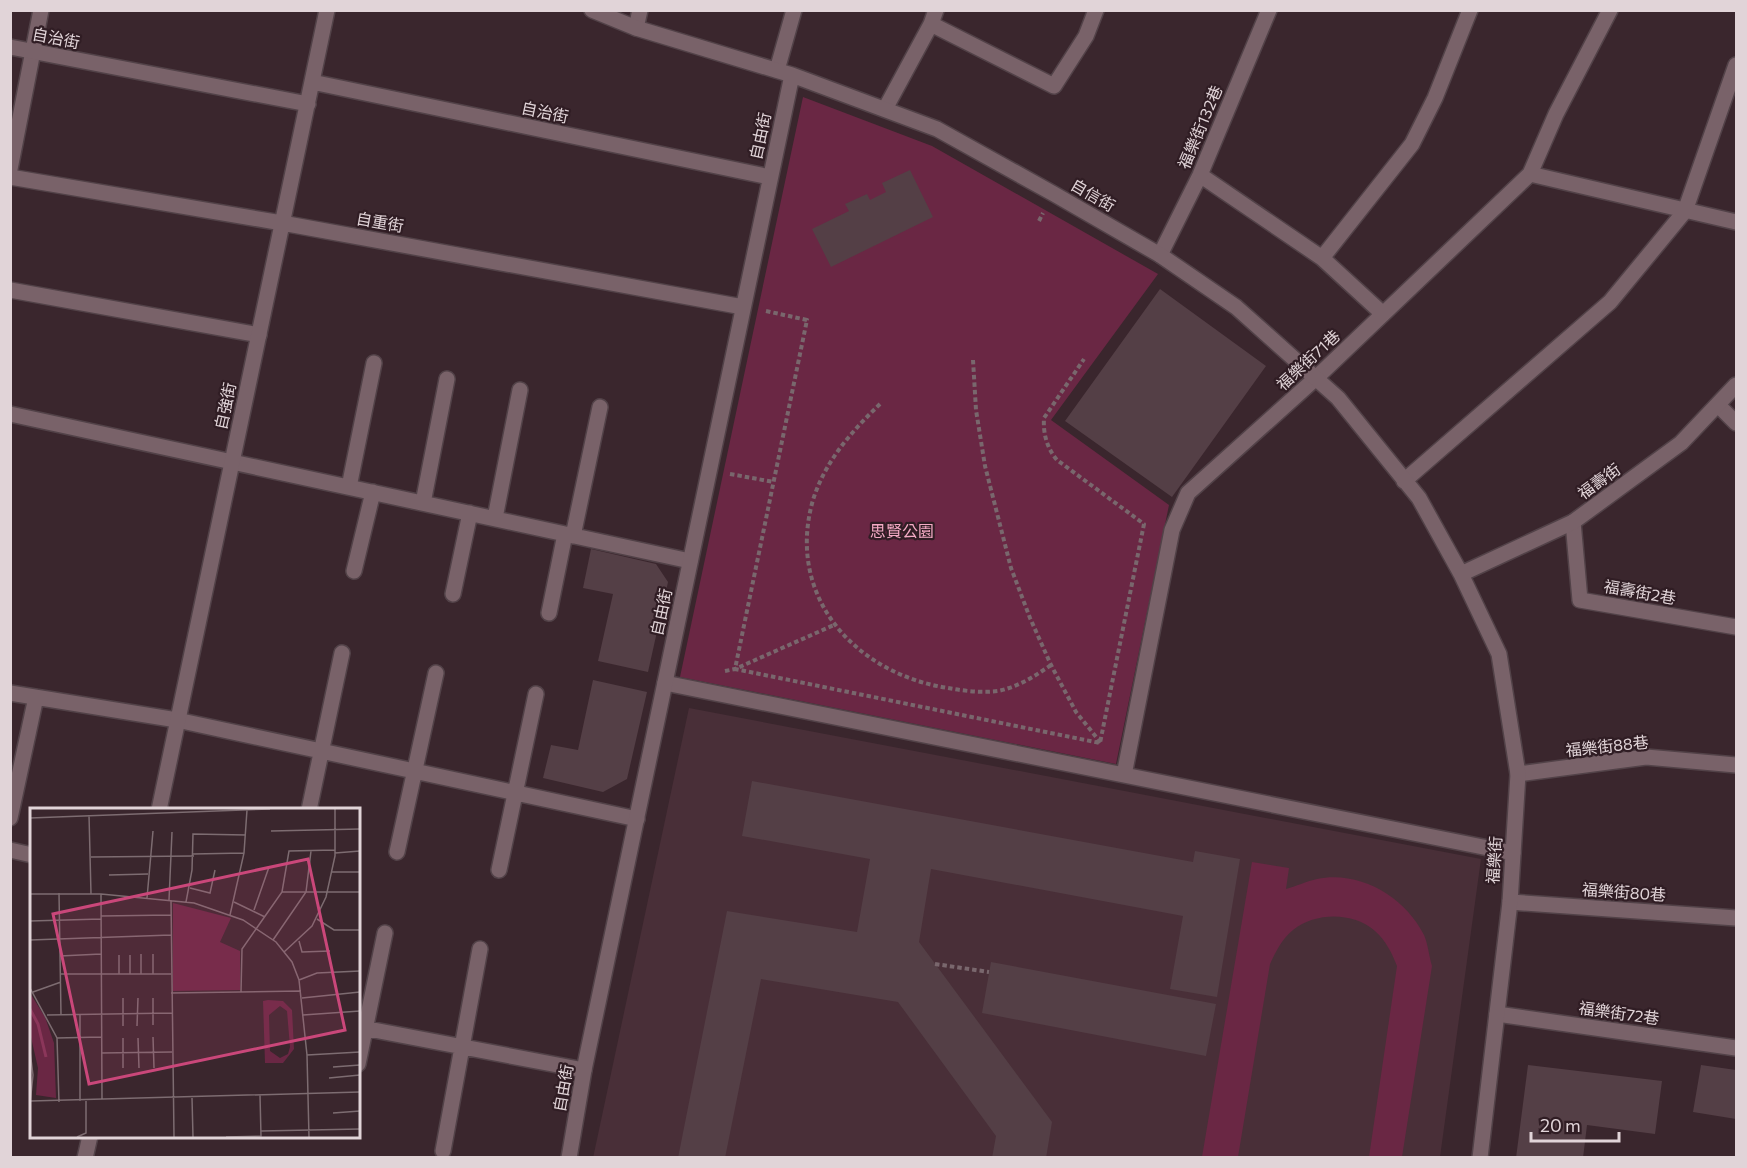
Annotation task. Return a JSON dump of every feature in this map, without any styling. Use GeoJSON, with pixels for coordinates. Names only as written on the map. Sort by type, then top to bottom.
{"type":"FeatureCollection","features":[{"type":"Feature","properties":{"kind":"street"},"geometry":{"type":"LineString","coordinates":[[10,169],[41,10]]}},
{"type":"Feature","properties":{"kind":"street","name":"自強街"},"geometry":{"type":"LineString","coordinates":[[159,808],[327,10]]}},
{"type":"Feature","properties":{"kind":"street","name":"自信街"},"geometry":{"type":"LineString","coordinates":[[592,10],[636,28],[784,72],[937,129],[1160,255],[1236,307],[1338,398],[1419,498],[1461,574]]}},
{"type":"Feature","properties":{"kind":"street"},"geometry":{"type":"LineString","coordinates":[[636,28],[640,10]]}},
{"type":"Feature","properties":{"kind":"street","name":"自由街"},"geometry":{"type":"LineString","coordinates":[[569,1158],[584,1070],[770,177],[794,10]]}},
{"type":"Feature","properties":{"kind":"street"},"geometry":{"type":"LineString","coordinates":[[885,109],[933,17],[1054,86],[1086,36],[1096,10]]}},
{"type":"Feature","properties":{"kind":"street","name":"福樂街132巷"},"geometry":{"type":"LineString","coordinates":[[1160,255],[1200,175],[1269,10]]}},
{"type":"Feature","properties":{"kind":"street"},"geometry":{"type":"LineString","coordinates":[[1322,258],[1412,144],[1435,98],[1470,10]]}},
{"type":"Feature","properties":{"kind":"street","name":"福樂街71巷"},"geometry":{"type":"LineString","coordinates":[[1124,775],[1172,530],[1188,493],[1316,378],[1530,174],[1556,114],[1610,12]]}},
{"type":"Feature","properties":{"kind":"street","name":"自治街"},"geometry":{"type":"LineString","coordinates":[[10,47],[308,104]]}},
{"type":"Feature","properties":{"kind":"street"},"geometry":{"type":"LineString","coordinates":[[1404,481],[1610,302],[1685,212],[1737,65]]}},
{"type":"Feature","properties":{"kind":"street","name":"自治街"},"geometry":{"type":"LineString","coordinates":[[312,82],[770,177]]}},
{"type":"Feature","properties":{"kind":"street"},"geometry":{"type":"LineString","coordinates":[[1530,174],[1685,212],[1737,222]]}},
{"type":"Feature","properties":{"kind":"street"},"geometry":{"type":"LineString","coordinates":[[1200,175],[1322,258],[1383,314]]}},
{"type":"Feature","properties":{"kind":"street","name":"自重街"},"geometry":{"type":"LineString","coordinates":[[10,177],[282,223],[743,306]]}},
{"type":"Feature","properties":{"kind":"street"},"geometry":{"type":"LineString","coordinates":[[10,290],[259,335]]}},
{"type":"Feature","properties":{"kind":"street"},"geometry":{"type":"LineString","coordinates":[[349,487],[374,363]]}},
{"type":"Feature","properties":{"kind":"street"},"geometry":{"type":"LineString","coordinates":[[423,503],[447,379]]}},
{"type":"Feature","properties":{"kind":"street","name":"福壽街"},"geometry":{"type":"LineString","coordinates":[[1461,574],[1572,522],[1681,443],[1737,385]]}},
{"type":"Feature","properties":{"kind":"street"},"geometry":{"type":"LineString","coordinates":[[495,519],[520,390]]}},
{"type":"Feature","properties":{"kind":"street"},"geometry":{"type":"LineString","coordinates":[[1718,405],[1737,423]]}},
{"type":"Feature","properties":{"kind":"street"},"geometry":{"type":"LineString","coordinates":[[549,613],[600,407]]}},
{"type":"Feature","properties":{"kind":"street"},"geometry":{"type":"LineString","coordinates":[[10,414],[690,561]]}},
{"type":"Feature","properties":{"kind":"street"},"geometry":{"type":"LineString","coordinates":[[354,571],[373,492]]}},
{"type":"Feature","properties":{"kind":"street"},"geometry":{"type":"LineString","coordinates":[[453,594],[470,513]]}},
{"type":"Feature","properties":{"kind":"street","name":"福壽街2巷"},"geometry":{"type":"LineString","coordinates":[[1572,522],[1580,600],[1737,627]]}},
{"type":"Feature","properties":{"kind":"street","name":"福樂街"},"geometry":{"type":"LineString","coordinates":[[1461,574],[1499,654],[1518,774],[1509,902],[1480,1158]]}},
{"type":"Feature","properties":{"kind":"street"},"geometry":{"type":"LineString","coordinates":[[309,808],[342,653]]}},
{"type":"Feature","properties":{"kind":"street"},"geometry":{"type":"LineString","coordinates":[[397,852],[436,673]]}},
{"type":"Feature","properties":{"kind":"street"},"geometry":{"type":"LineString","coordinates":[[665,683],[1513,853]]}},
{"type":"Feature","properties":{"kind":"street"},"geometry":{"type":"LineString","coordinates":[[10,693],[177,720],[637,819]]}},
{"type":"Feature","properties":{"kind":"street"},"geometry":{"type":"LineString","coordinates":[[499,870],[536,694]]}},
{"type":"Feature","properties":{"kind":"street"},"geometry":{"type":"LineString","coordinates":[[10,818],[36,697]]}},
{"type":"Feature","properties":{"kind":"street","name":"福樂街88巷"},"geometry":{"type":"LineString","coordinates":[[1518,774],[1646,757],[1737,765]]}},
{"type":"Feature","properties":{"kind":"street"},"geometry":{"type":"LineString","coordinates":[[10,850],[30,855]]}},
{"type":"Feature","properties":{"kind":"street","name":"福樂街80巷"},"geometry":{"type":"LineString","coordinates":[[1509,902],[1737,918]]}},
{"type":"Feature","properties":{"kind":"street"},"geometry":{"type":"LineString","coordinates":[[360,1046],[362,1027],[385,933]]}},
{"type":"Feature","properties":{"kind":"street"},"geometry":{"type":"LineString","coordinates":[[443,1151],[480,949]]}},
{"type":"Feature","properties":{"kind":"street","name":"福樂街72巷"},"geometry":{"type":"LineString","coordinates":[[1497,1014],[1737,1048]]}},
{"type":"Feature","properties":{"kind":"street"},"geometry":{"type":"LineString","coordinates":[[362,1027],[584,1070]]}},
{"type":"Feature","properties":{"kind":"street"},"geometry":{"type":"LineString","coordinates":[[85,1158],[90,1138]]}},
{"type":"Feature","properties":{"kind":"path"},"geometry":{"type":"LineString","coordinates":[[735,669],[807,320],[743,306]]}},
{"type":"Feature","properties":{"kind":"path"},"geometry":{"type":"LineString","coordinates":[[1084,359],[1044,418],[1043,428],[1050,451],[1057,460],[1144,524],[1100,743]]}},
{"type":"Feature","properties":{"kind":"path"},"geometry":{"type":"LineString","coordinates":[[973,360],[976,410],[997,518],[1015,578],[1051,665],[1076,712],[1100,743]]}},
{"type":"Feature","properties":{"kind":"path"},"geometry":{"type":"LineString","coordinates":[[880,404],[852,431],[835,455],[813,500],[808,531],[809,566],[818,597],[834,625],[855,648],[885,667],[907,678],[938,687],[966,691],[999,691],[1027,681],[1051,665]]}},
{"type":"Feature","properties":{"kind":"path"},"geometry":{"type":"LineString","coordinates":[[710,470],[774,482]]}},
{"type":"Feature","properties":{"kind":"path"},"geometry":{"type":"LineString","coordinates":[[735,669],[834,625]]}},
{"type":"Feature","properties":{"kind":"path"},"geometry":{"type":"LineString","coordinates":[[735,669],[1100,743]]}},
{"type":"Feature","properties":{"kind":"path"},"geometry":{"type":"LineString","coordinates":[[935,964],[989,972]]}},
{"type":"Feature","properties":{"kind":"shaded area"},"geometry":{"type":"Polygon","coordinates":[[[689,708],[1481,859],[1440,1157],[593,1158],[689,708]]]}},
{"type":"Feature","properties":{"kind":"green space","name":"思賢公園"},"geometry":{"type":"Polygon","coordinates":[[[803,97],[932,146],[1158,274],[1051,420],[1169,505],[1116,764],[680,677],[803,97]]]}},
{"type":"Feature","properties":{"kind":"green space"},"geometry":{"type":"Polygon","coordinates":[[[1252,862],[1289,868],[1286,889],[1313,880],[1333,877],[1365,883],[1380,889],[1405,909],[1416,921],[1424,935],[1432,966],[1402,1157],[1369,1157],[1397,966],[1382,939],[1366,925],[1356,920],[1323,917],[1302,924],[1293,930],[1282,941],[1270,964],[1238,1157],[1202,1157],[1252,862]]]}},
{"type":"Feature","properties":{"kind":"building"},"geometry":{"type":"Polygon","coordinates":[[[910,170],[933,217],[831,267],[812,229],[849,211],[845,204],[867,194],[870,200],[886,192],[882,183],[910,170]]]}},
{"type":"Feature","properties":{"kind":"building"},"geometry":{"type":"Polygon","coordinates":[[[1160,289],[1266,366],[1172,497],[1065,421],[1160,289]]]}},
{"type":"Feature","properties":{"kind":"building"},"geometry":{"type":"Polygon","coordinates":[[[591,549],[656,564],[668,582],[648,672],[598,661],[613,594],[583,588],[591,549]]]}},
{"type":"Feature","properties":{"kind":"building"},"geometry":{"type":"Polygon","coordinates":[[[593,680],[647,692],[627,779],[603,792],[543,778],[551,745],[578,750],[593,680]]]}},
{"type":"Feature","properties":{"kind":"building"},"geometry":{"type":"Polygon","coordinates":[[[752,781],[1193,862],[1195,851],[1240,859],[1217,997],[1170,989],[1183,916],[931,869],[919,942],[1052,1122],[1046,1158],[992,1158],[996,1136],[898,1002],[761,979],[725,1158],[678,1158],[727,911],[857,932],[870,859],[742,836],[752,781]]]}},
{"type":"Feature","properties":{"kind":"building"},"geometry":{"type":"Polygon","coordinates":[[[991,962],[1216,1004],[1206,1056],[982,1013],[991,962]]]}},
{"type":"Feature","properties":{"kind":"building"},"geometry":{"type":"Polygon","coordinates":[[[1528,1065],[1662,1081],[1655,1134],[1587,1125],[1583,1158],[1516,1158],[1528,1065]]]}},
{"type":"Feature","properties":{"kind":"building"},"geometry":{"type":"Polygon","coordinates":[[[1701,1065],[1736,1070],[1736,1119],[1693,1112],[1701,1065]]]}}]}
